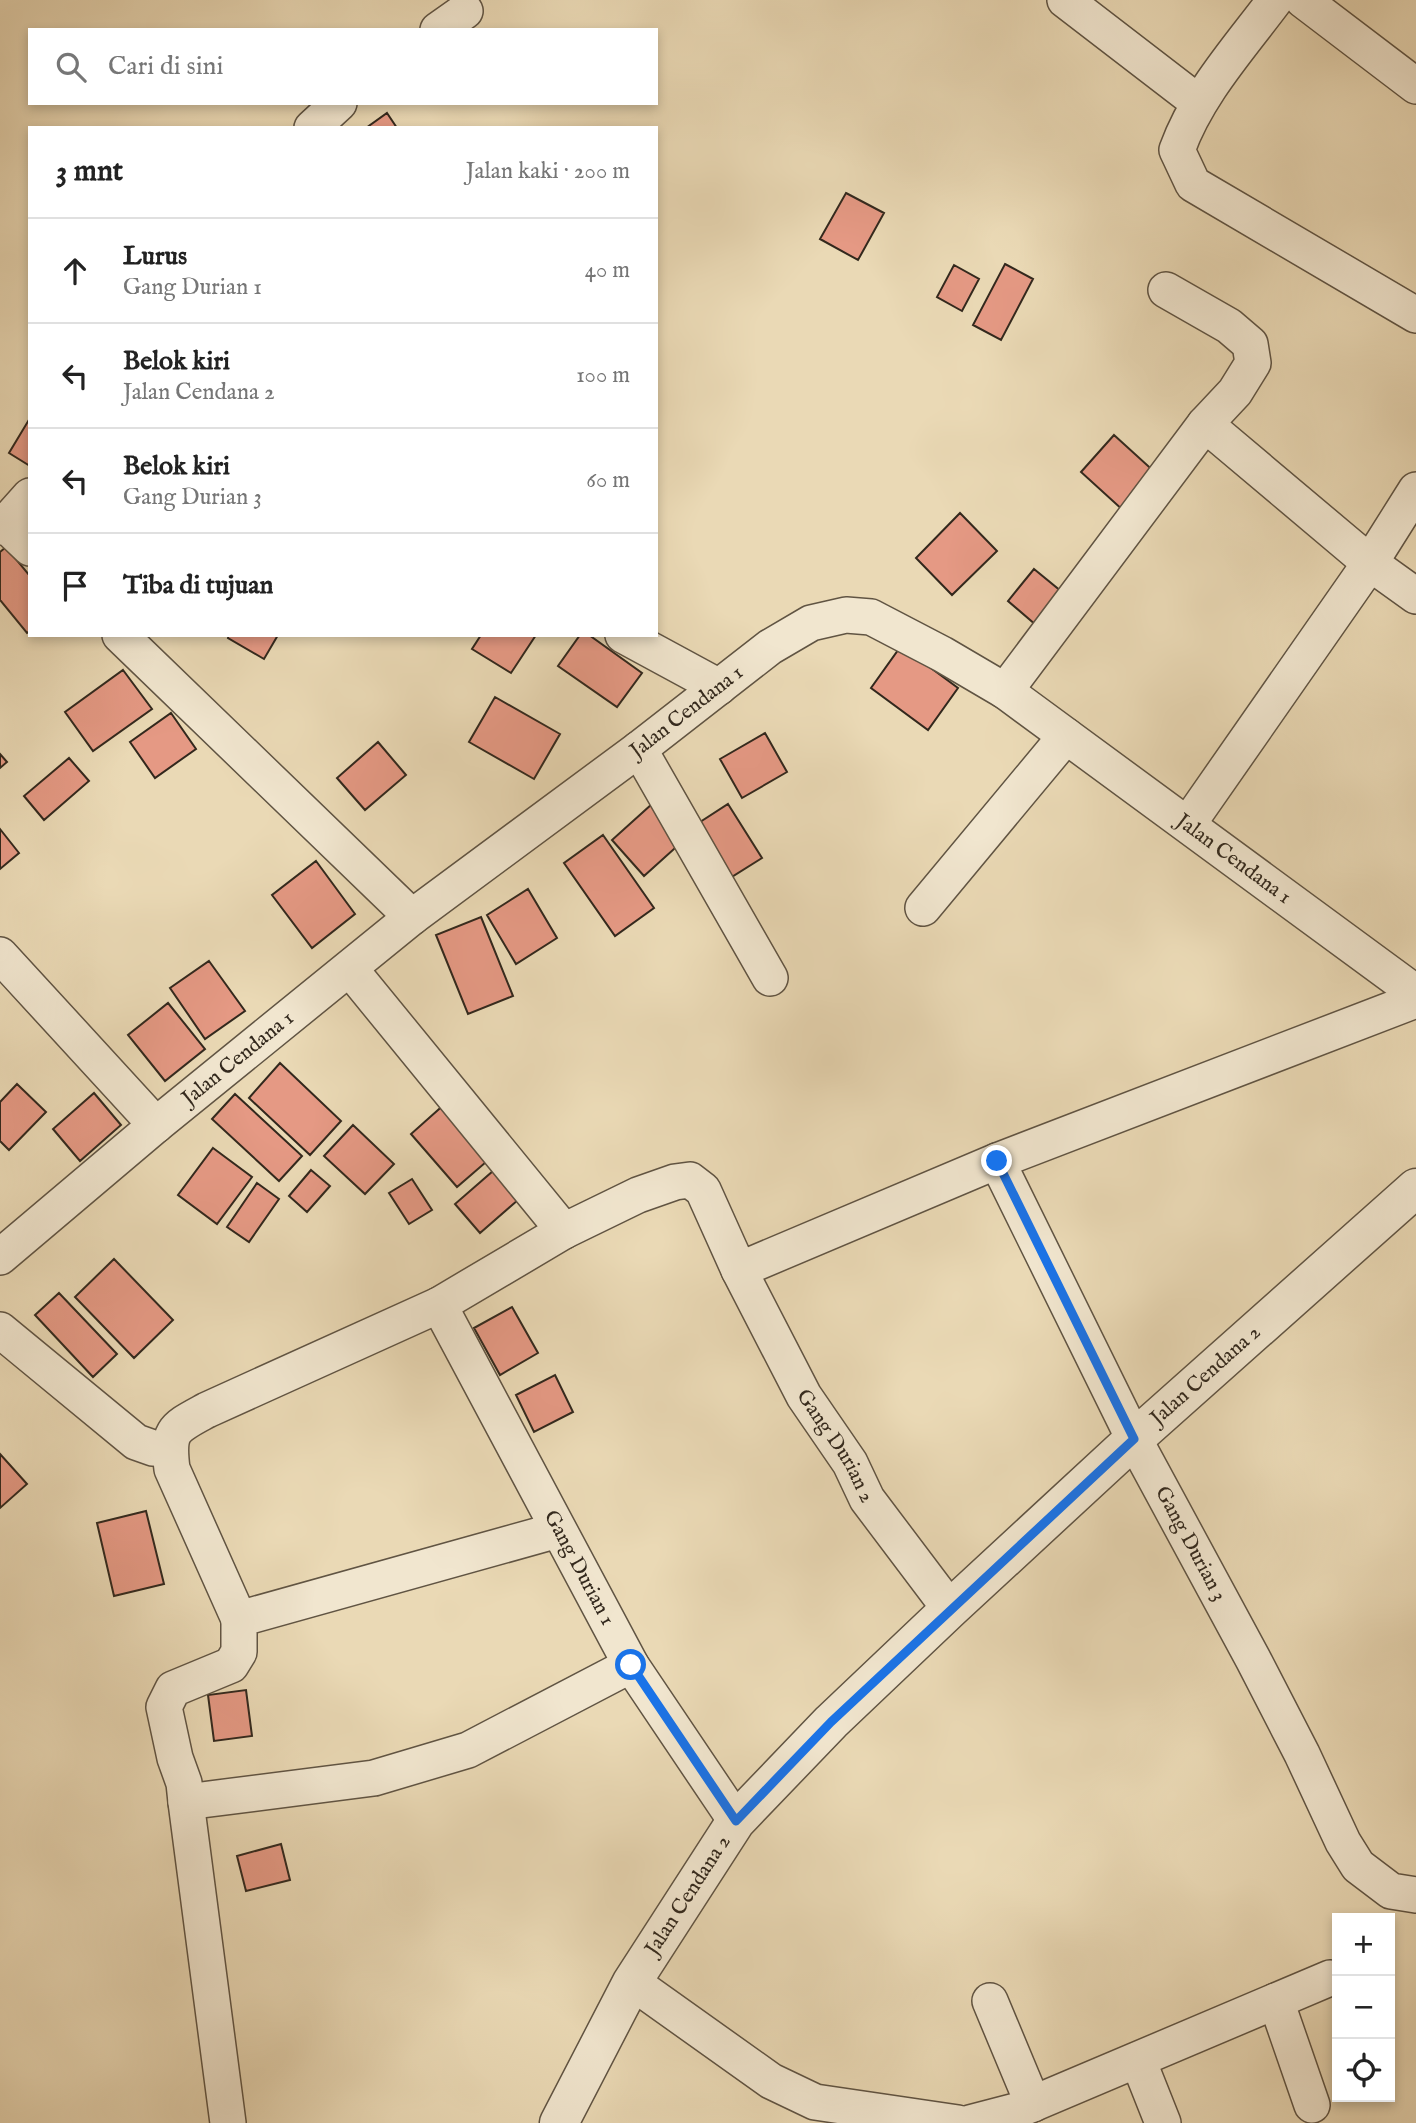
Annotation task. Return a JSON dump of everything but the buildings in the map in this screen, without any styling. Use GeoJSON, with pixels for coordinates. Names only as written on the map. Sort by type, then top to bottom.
{"type":"FeatureCollection","features":[{"type":"Feature","properties":{"kind":"street"},"geometry":{"type":"LineString","coordinates":[[1065,0],[1199,103]]}},
{"type":"Feature","properties":{"kind":"street"},"geometry":{"type":"LineString","coordinates":[[1275,0],[1199,103],[1177,150],[1193,184],[1416,315]]}},
{"type":"Feature","properties":{"kind":"street"},"geometry":{"type":"LineString","coordinates":[[1303,0],[1416,86]]}},
{"type":"Feature","properties":{"kind":"street"},"geometry":{"type":"LineString","coordinates":[[314,126],[337,105]]}},
{"type":"Feature","properties":{"kind":"street"},"geometry":{"type":"LineString","coordinates":[[1006,691],[1205,424],[1236,392],[1253,363],[1250,344],[1229,326],[1166,290]]}},
{"type":"Feature","properties":{"kind":"street"},"geometry":{"type":"LineString","coordinates":[[1205,424],[1370,564],[1416,596]]}},
{"type":"Feature","properties":{"kind":"street"},"geometry":{"type":"LineString","coordinates":[[1188,824],[1370,564],[1416,490]]}},
{"type":"Feature","properties":{"kind":"street"},"geometry":{"type":"LineString","coordinates":[[28,498],[3,526],[28,546]]}},
{"type":"Feature","properties":{"kind":"street","name":"Jalan Cendana 1"},"geometry":{"type":"LineString","coordinates":[[0,1257],[156,1125],[412,918],[639,749],[770,647],[811,623],[846,615],[872,617],[1006,691],[1416,993]]}},
{"type":"Feature","properties":{"kind":"street"},"geometry":{"type":"LineString","coordinates":[[122,637],[412,918]]}},
{"type":"Feature","properties":{"kind":"street"},"geometry":{"type":"LineString","coordinates":[[627,637],[719,687]]}},
{"type":"Feature","properties":{"kind":"street"},"geometry":{"type":"LineString","coordinates":[[923,908],[1066,736]]}},
{"type":"Feature","properties":{"kind":"street"},"geometry":{"type":"LineString","coordinates":[[639,749],[770,978]]}},
{"type":"Feature","properties":{"kind":"street"},"geometry":{"type":"LineString","coordinates":[[0,955],[156,1125]]}},
{"type":"Feature","properties":{"kind":"street"},"geometry":{"type":"LineString","coordinates":[[349,969],[564,1231]]}},
{"type":"Feature","properties":{"kind":"street"},"geometry":{"type":"LineString","coordinates":[[740,1270],[997,1161],[1416,1000]]}},
{"type":"Feature","properties":{"kind":"street","name":"Gang Durian 3"},"geometry":{"type":"LineString","coordinates":[[997,1161],[1134,1439],[1259,1671],[1343,1842],[1358,1866],[1391,1891],[1416,1895]]}},
{"type":"Feature","properties":{"kind":"street","name":"Gang Durian 2"},"geometry":{"type":"LineString","coordinates":[[170,1449],[173,1433],[181,1424],[207,1410],[439,1305],[564,1231],[638,1195],[675,1182],[690,1180],[704,1189],[740,1270],[804,1396],[850,1463],[867,1499],[950,1609]]}},
{"type":"Feature","properties":{"kind":"street","name":"Jalan Cendana 2"},"geometry":{"type":"LineString","coordinates":[[559,2123],[632,1982],[736,1821],[831,1722],[950,1609],[1134,1439],[1416,1188]]}},
{"type":"Feature","properties":{"kind":"street","name":"Gang Durian 1"},"geometry":{"type":"LineString","coordinates":[[439,1305],[631,1665],[736,1821]]}},
{"type":"Feature","properties":{"kind":"street"},"geometry":{"type":"LineString","coordinates":[[0,1330],[136,1442],[153,1448],[170,1449],[172,1469],[239,1619],[239,1652],[230,1665],[173,1689],[163,1707],[184,1783],[228,2123]]}},
{"type":"Feature","properties":{"kind":"street"},"geometry":{"type":"LineString","coordinates":[[239,1619],[558,1530]]}},
{"type":"Feature","properties":{"kind":"street"},"geometry":{"type":"LineString","coordinates":[[186,1802],[374,1778],[468,1750],[631,1665]]}},
{"type":"Feature","properties":{"kind":"street"},"geometry":{"type":"LineString","coordinates":[[970,2123],[1023,2113],[1138,2060],[1329,1979]]}},
{"type":"Feature","properties":{"kind":"street"},"geometry":{"type":"LineString","coordinates":[[632,1982],[771,2081],[815,2102],[958,2123]]}},
{"type":"Feature","properties":{"kind":"street"},"geometry":{"type":"LineString","coordinates":[[990,2001],[1023,2113]]}},
{"type":"Feature","properties":{"kind":"street"},"geometry":{"type":"LineString","coordinates":[[1276,2001],[1312,2105]]}},
{"type":"Feature","properties":{"kind":"street"},"geometry":{"type":"LineString","coordinates":[[1138,2060],[1163,2123]]}},
{"type":"Feature","properties":{"kind":"route"},"geometry":{"type":"LineString","coordinates":[[631,1665],[736,1821],[831,1722],[1134,1439],[997,1161]]}}]}
